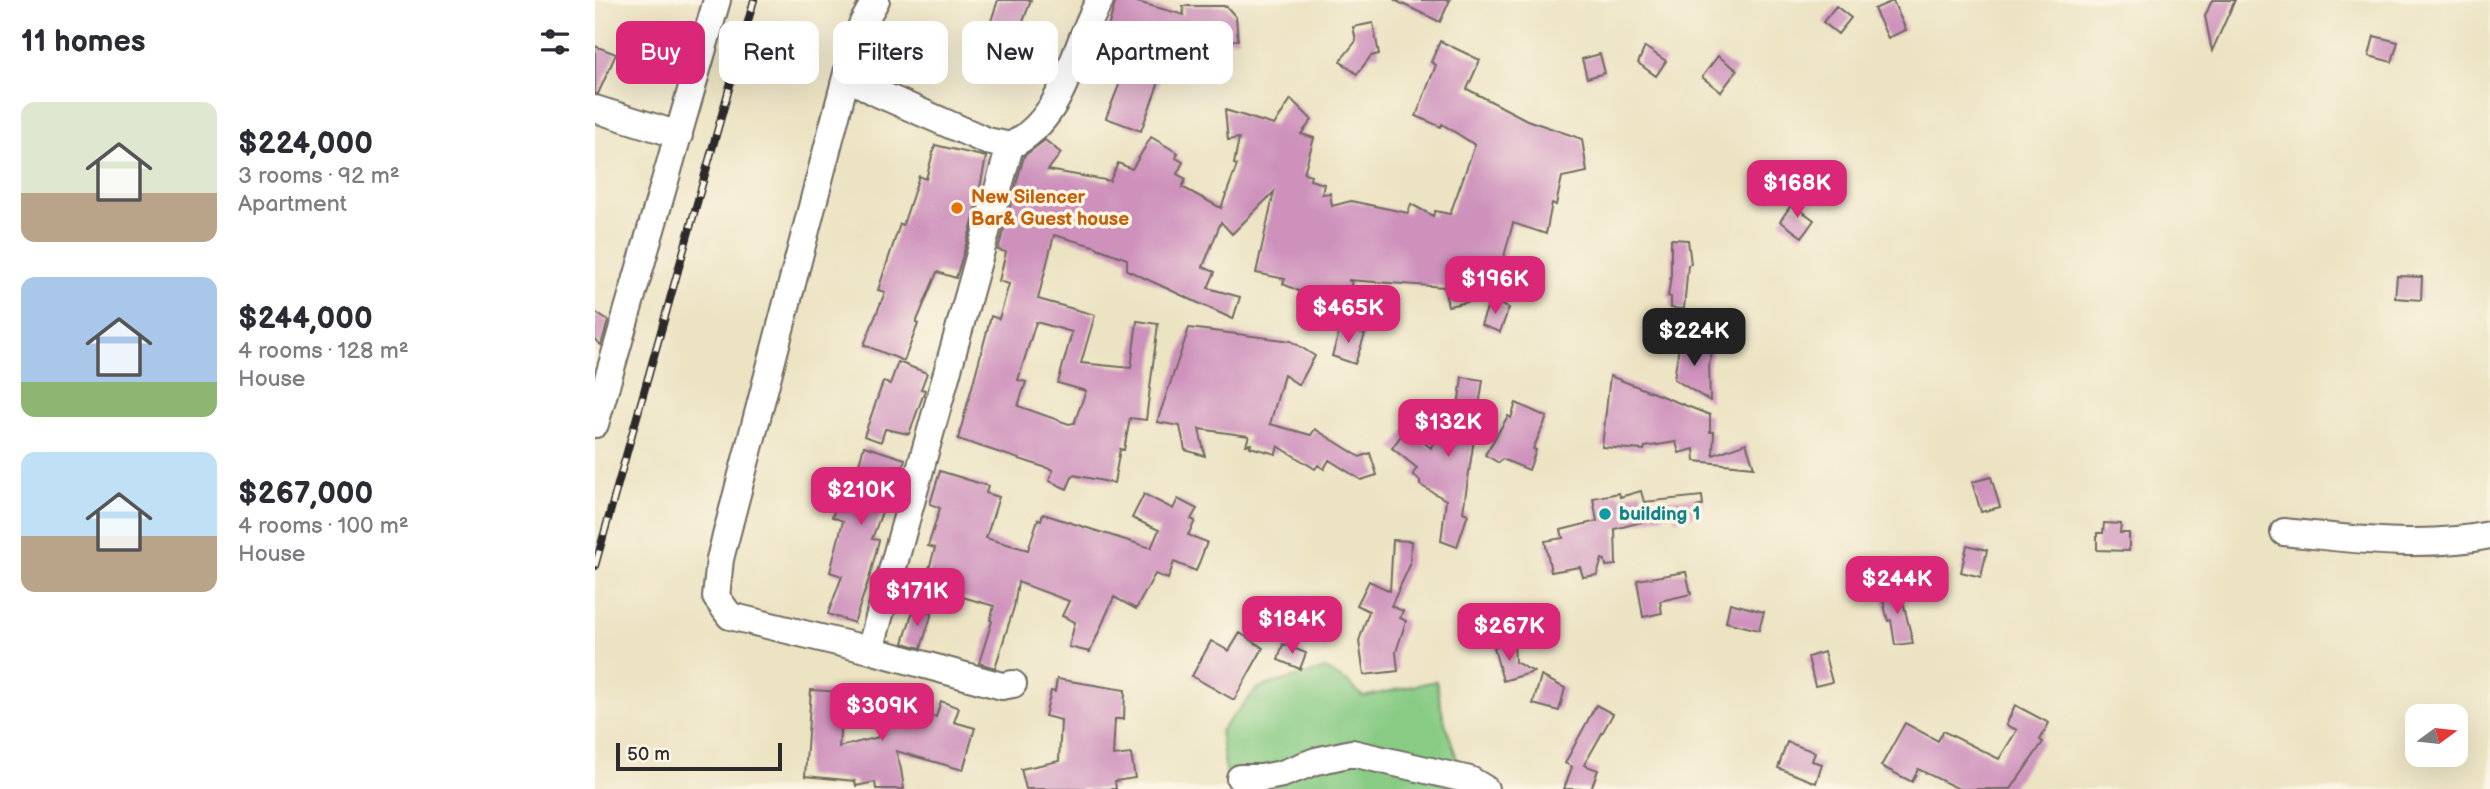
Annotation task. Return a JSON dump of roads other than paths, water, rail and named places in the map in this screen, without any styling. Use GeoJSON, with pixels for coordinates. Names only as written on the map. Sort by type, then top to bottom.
{"type":"FeatureCollection","features":[{"type":"Feature","properties":{"kind":"street"},"geometry":{"type":"LineString","coordinates":[[595,425],[717,0]]}},
{"type":"Feature","properties":{"kind":"street"},"geometry":{"type":"LineString","coordinates":[[864,21],[876,0]]}},
{"type":"Feature","properties":{"kind":"street"},"geometry":{"type":"LineString","coordinates":[[870,650],[1010,146],[1031,132],[1050,112],[1100,0]]}},
{"type":"Feature","properties":{"kind":"street"},"geometry":{"type":"LineString","coordinates":[[844,84],[724,545],[716,597],[730,616],[1002,686],[1013,684]]}},
{"type":"Feature","properties":{"kind":"street"},"geometry":{"type":"LineString","coordinates":[[861,84],[987,141],[1010,146]]}},
{"type":"Feature","properties":{"kind":"street"},"geometry":{"type":"LineString","coordinates":[[595,109],[678,135]]}},
{"type":"Feature","properties":{"kind":"street"},"geometry":{"type":"LineString","coordinates":[[2284,532],[2368,541],[2433,541],[2490,535]]}},
{"type":"Feature","properties":{"kind":"street"},"geometry":{"type":"LineString","coordinates":[[1240,778],[1282,774],[1316,761],[1352,753],[1470,780],[1485,789]]}},
{"type":"Feature","properties":{"kind":"railway"},"geometry":{"type":"LineString","coordinates":[[595,566],[754,0]]}},
{"type":"Feature","properties":{"kind":"place","name":"New Silencer Bar& Guest house"},"geometry":{"type":"Point","coordinates":[957,208]}},
{"type":"Feature","properties":{"kind":"place","name":"building 1"},"geometry":{"type":"Point","coordinates":[1605,514]}}]}
